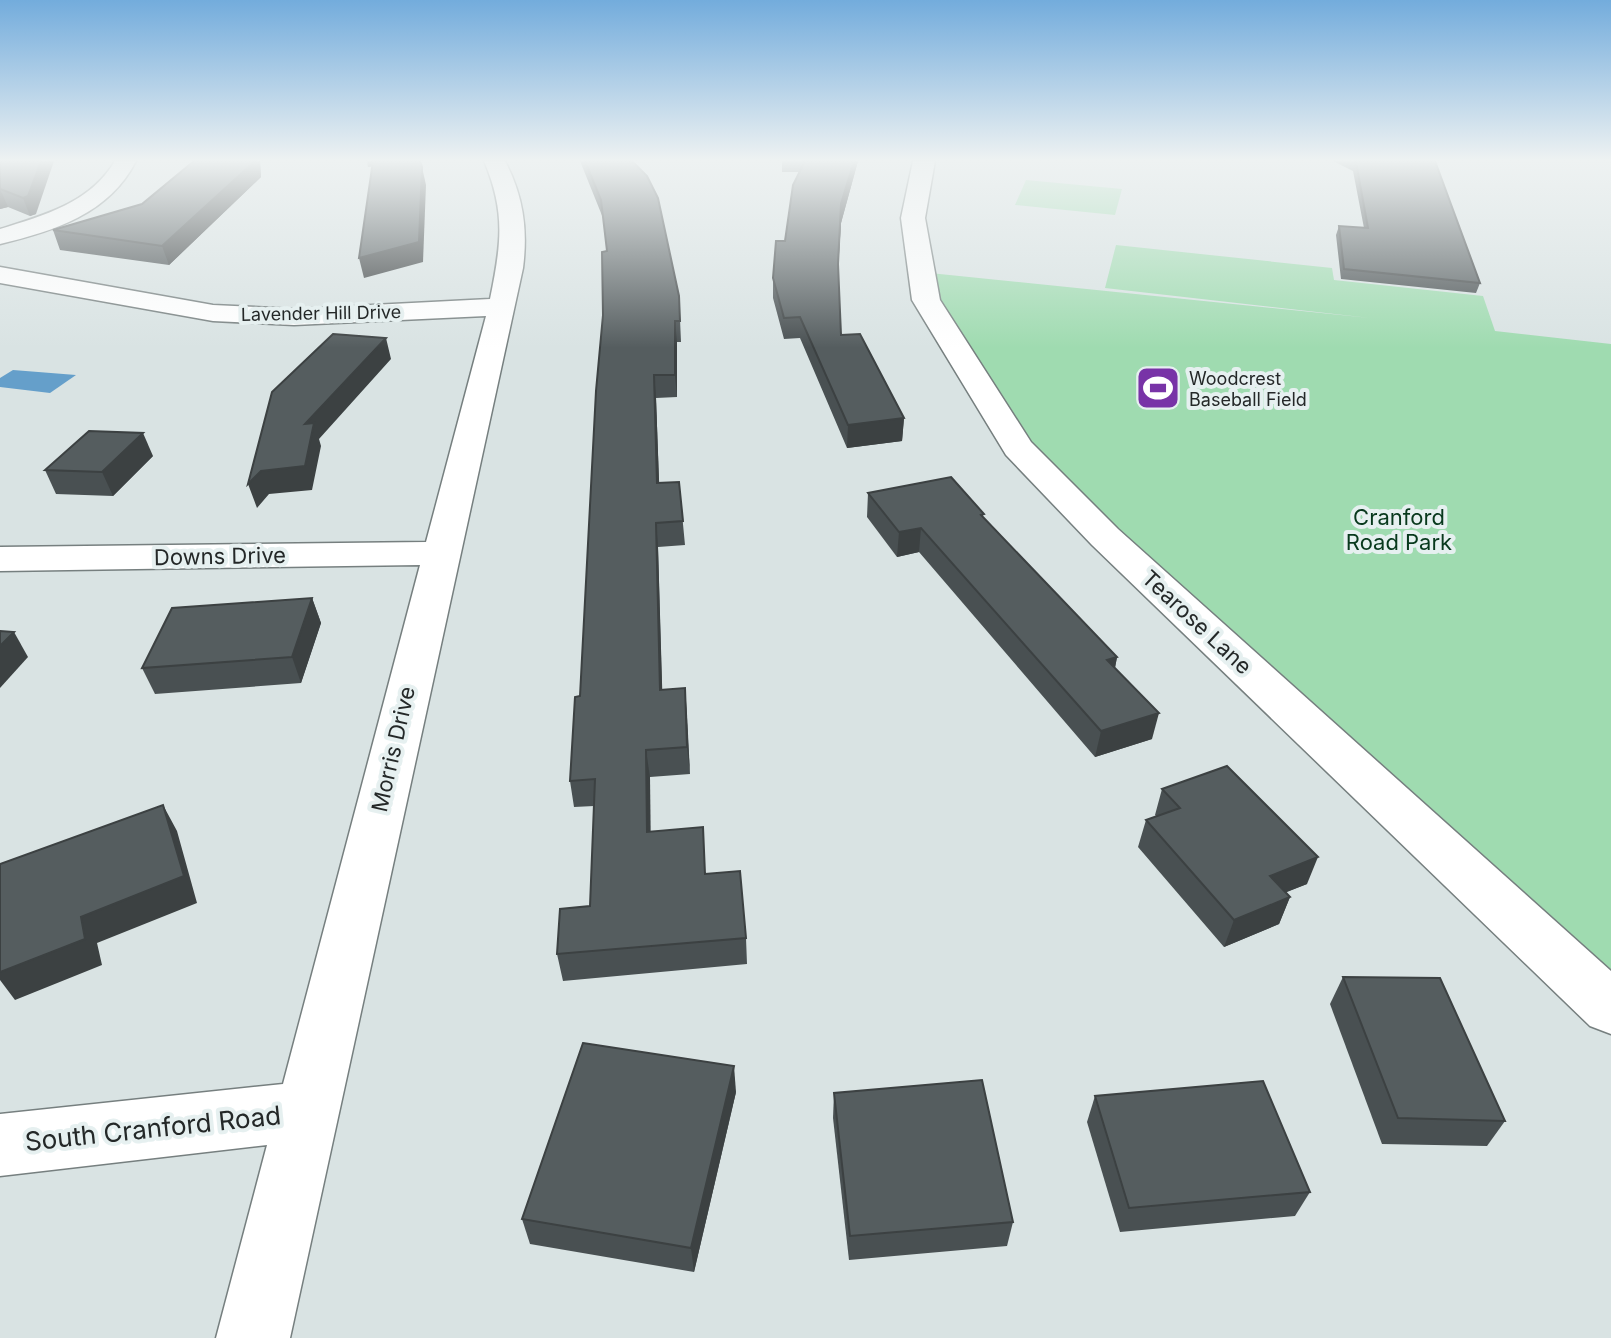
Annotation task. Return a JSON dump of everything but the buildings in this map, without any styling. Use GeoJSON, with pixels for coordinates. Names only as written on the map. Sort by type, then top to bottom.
{"type":"FeatureCollection","features":[{"type":"Feature","properties":{"kind":"street"},"geometry":{"type":"LineString","coordinates":[[0,237],[42,223]]}},
{"type":"Feature","properties":{"kind":"street","name":"Morris Drive"},"geometry":{"type":"LineString","coordinates":[[253,1338],[440,553],[502,307],[513,250],[514,223]]}},
{"type":"Feature","properties":{"kind":"street","name":"Tearose Lane"},"geometry":{"type":"LineString","coordinates":[[913,223],[926,300],[1018,448],[1117,548],[1611,1008]]}},
{"type":"Feature","properties":{"kind":"street","name":"Lavender Hill Drive"},"geometry":{"type":"LineString","coordinates":[[0,275],[213,313],[294,317],[502,307]]}},
{"type":"Feature","properties":{"kind":"street","name":"Downs Drive"},"geometry":{"type":"LineString","coordinates":[[0,559],[440,553]]}},
{"type":"Feature","properties":{"kind":"street","name":"South Cranford Road"},"geometry":{"type":"LineString","coordinates":[[0,1145],[306,1111]]}},
{"type":"Feature","properties":{"kind":"green space","name":"Cranford Road Park"},"geometry":{"type":"Polygon","coordinates":[[[1116,245],[1332,268],[1334,280],[1483,296],[1495,331],[1611,344],[1611,1008],[1018,448],[920,272],[1370,318],[1105,288],[1116,245]]]}},
{"type":"Feature","properties":{"kind":"water"},"geometry":{"type":"Polygon","coordinates":[[[13,370],[76,375],[50,393],[0,387],[0,378],[13,370]]]}},
{"type":"Feature","properties":{"kind":"place","name":"Woodcrest Baseball Field"},"geometry":{"type":"Point","coordinates":[1158,388]}}]}
